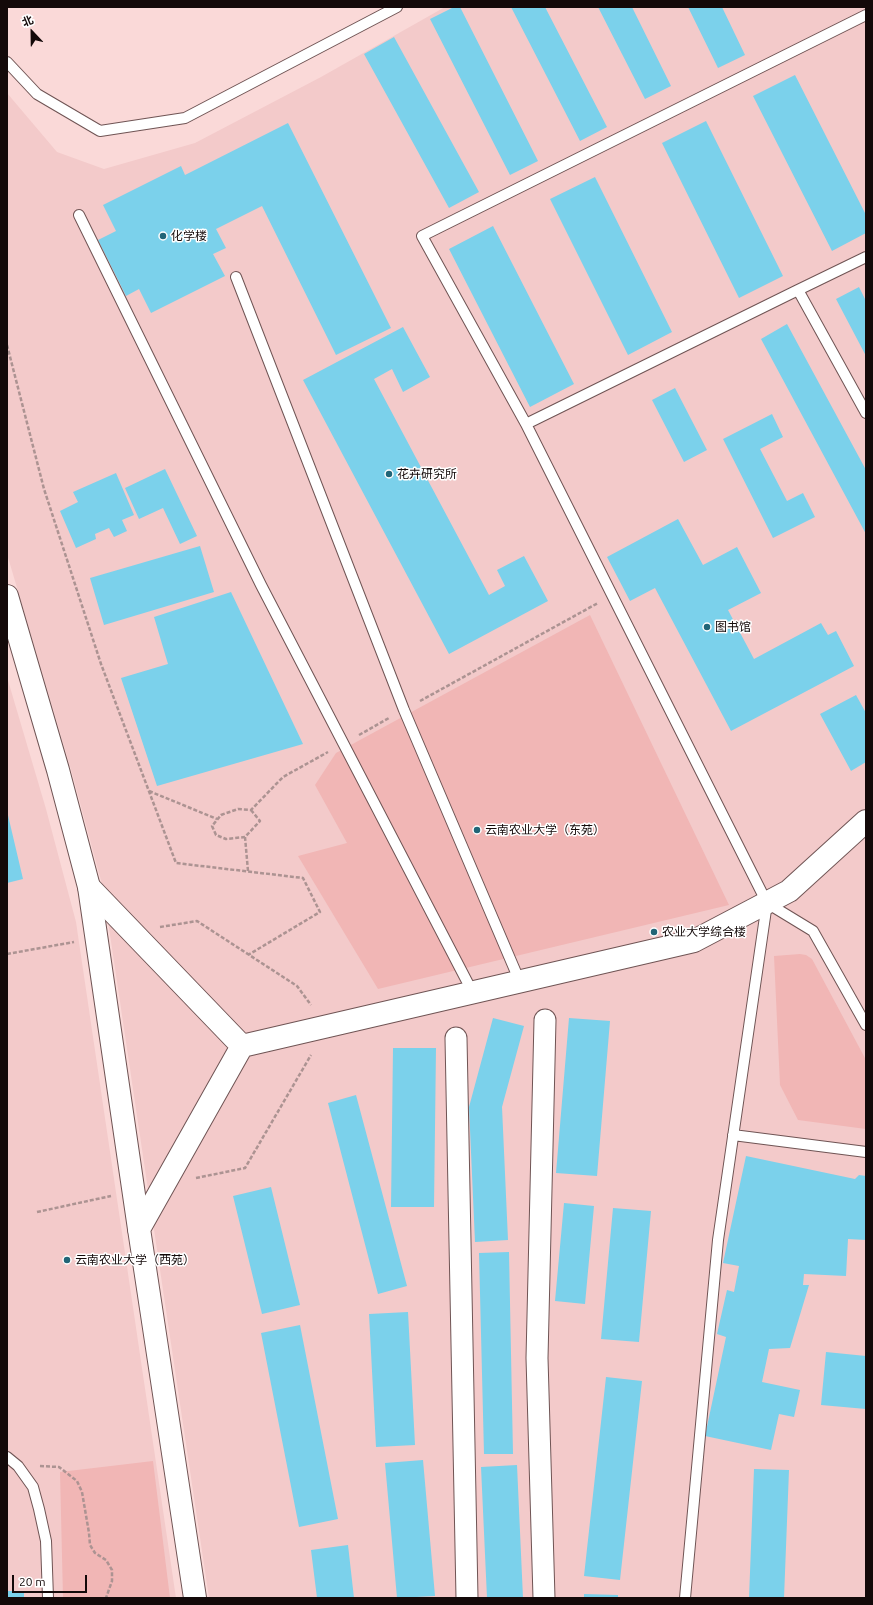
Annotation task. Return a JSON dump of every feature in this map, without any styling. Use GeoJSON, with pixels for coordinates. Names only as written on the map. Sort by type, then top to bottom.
{"type":"FeatureCollection","features":[{"type":"Feature","properties":{"kind":"street"},"geometry":{"type":"LineString","coordinates":[[7,596],[58,770],[90,887],[139,1230],[195,1598]]}},
{"type":"Feature","properties":{"kind":"street"},"geometry":{"type":"LineString","coordinates":[[139,1230],[242,1046],[694,941],[789,891],[866,821]]}},
{"type":"Feature","properties":{"kind":"street"},"geometry":{"type":"LineString","coordinates":[[90,887],[242,1046]]}},
{"type":"Feature","properties":{"kind":"street"},"geometry":{"type":"LineString","coordinates":[[544,1598],[537,1358],[545,1020]]}},
{"type":"Feature","properties":{"kind":"street"},"geometry":{"type":"LineString","coordinates":[[456,1038],[467,1598]]}},
{"type":"Feature","properties":{"kind":"lane"},"geometry":{"type":"LineString","coordinates":[[7,62],[37,94],[100,131],[185,118],[396,7]]}},
{"type":"Feature","properties":{"kind":"lane"},"geometry":{"type":"LineString","coordinates":[[866,14],[422,236],[526,424],[767,903],[813,931],[866,1024]]}},
{"type":"Feature","properties":{"kind":"lane"},"geometry":{"type":"LineString","coordinates":[[79,215],[261,585],[473,993]]}},
{"type":"Feature","properties":{"kind":"lane"},"geometry":{"type":"LineString","coordinates":[[526,424],[866,257]]}},
{"type":"Feature","properties":{"kind":"lane"},"geometry":{"type":"LineString","coordinates":[[236,277],[404,710],[520,982]]}},
{"type":"Feature","properties":{"kind":"lane"},"geometry":{"type":"LineString","coordinates":[[798,290],[866,412]]}},
{"type":"Feature","properties":{"kind":"lane"},"geometry":{"type":"LineString","coordinates":[[685,1598],[718,1240],[767,903]]}},
{"type":"Feature","properties":{"kind":"lane"},"geometry":{"type":"LineString","coordinates":[[733,1135],[866,1152]]}},
{"type":"Feature","properties":{"kind":"lane"},"geometry":{"type":"LineString","coordinates":[[7,1457],[18,1466],[33,1487],[46,1540],[48,1598]]}},
{"type":"Feature","properties":{"kind":"path"},"geometry":{"type":"LineString","coordinates":[[7,345],[44,489],[101,664],[176,863],[303,878],[320,912],[248,955]]}},
{"type":"Feature","properties":{"kind":"path"},"geometry":{"type":"LineString","coordinates":[[251,810],[283,777],[612,595]]}},
{"type":"Feature","properties":{"kind":"path"},"geometry":{"type":"LineString","coordinates":[[149,791],[217,819]]}},
{"type":"Feature","properties":{"kind":"path"},"geometry":{"type":"LineString","coordinates":[[238,809],[251,810],[260,821],[245,837],[226,839],[216,835],[212,826],[220,815],[238,809]]}},
{"type":"Feature","properties":{"kind":"path"},"geometry":{"type":"LineString","coordinates":[[245,837],[248,871]]}},
{"type":"Feature","properties":{"kind":"path"},"geometry":{"type":"LineString","coordinates":[[18,1466],[60,1467],[77,1481],[82,1492],[90,1545],[95,1553],[106,1560],[112,1570],[112,1581],[106,1598]]}},
{"type":"Feature","properties":{"kind":"shaded area","name":"云南农业大学（东苑）"},"geometry":{"type":"Polygon","coordinates":[[[445,7],[866,7],[866,1598],[209,1598],[103,888],[72,773],[7,554],[7,93],[57,152],[104,169],[195,143],[321,77],[445,7]]]}},
{"type":"Feature","properties":{"kind":"shaded area"},"geometry":{"type":"Polygon","coordinates":[[[590,615],[729,905],[378,989],[298,856],[347,843],[315,785],[336,753],[590,615]]]}},
{"type":"Feature","properties":{"kind":"shaded area","name":"云南农业大学（西苑）"},"geometry":{"type":"Polygon","coordinates":[[[7,677],[46,809],[76,922],[176,1598],[7,1598],[7,677]]]}},
{"type":"Feature","properties":{"kind":"shaded area"},"geometry":{"type":"Polygon","coordinates":[[[806,955],[812,959],[866,1060],[866,1129],[798,1120],[780,1085],[774,956],[806,955]]]}},
{"type":"Feature","properties":{"kind":"shaded area"},"geometry":{"type":"Polygon","coordinates":[[[153,1461],[170,1598],[63,1598],[60,1472],[153,1461]]]}},
{"type":"Feature","properties":{"kind":"building"},"geometry":{"type":"Polygon","coordinates":[[[454,7],[460,7],[538,161],[510,175],[430,19],[454,7]]]}},
{"type":"Feature","properties":{"kind":"building"},"geometry":{"type":"Polygon","coordinates":[[[511,7],[545,7],[607,127],[580,141],[511,7]]]}},
{"type":"Feature","properties":{"kind":"building"},"geometry":{"type":"Polygon","coordinates":[[[598,7],[632,7],[671,86],[645,99],[598,7]]]}},
{"type":"Feature","properties":{"kind":"building"},"geometry":{"type":"Polygon","coordinates":[[[688,7],[722,7],[745,55],[718,68],[688,7]]]}},
{"type":"Feature","properties":{"kind":"building"},"geometry":{"type":"Polygon","coordinates":[[[394,37],[479,192],[449,208],[364,54],[394,37]]]}},
{"type":"Feature","properties":{"kind":"building"},"geometry":{"type":"Polygon","coordinates":[[[795,75],[866,215],[866,233],[832,251],[753,96],[795,75]]]}},
{"type":"Feature","properties":{"kind":"building"},"geometry":{"type":"Polygon","coordinates":[[[706,121],[783,276],[739,298],[662,143],[706,121]]]}},
{"type":"Feature","properties":{"kind":"building","name":"化学楼"},"geometry":{"type":"Polygon","coordinates":[[[288,123],[391,328],[336,355],[262,206],[216,229],[226,248],[213,254],[225,276],[151,313],[139,289],[126,296],[98,240],[116,231],[103,205],[181,166],[185,175],[288,123]]]}},
{"type":"Feature","properties":{"kind":"building"},"geometry":{"type":"Polygon","coordinates":[[[595,177],[672,332],[628,355],[550,199],[595,177]]]}},
{"type":"Feature","properties":{"kind":"building"},"geometry":{"type":"Polygon","coordinates":[[[493,226],[574,384],[530,407],[449,249],[493,226]]]}},
{"type":"Feature","properties":{"kind":"building"},"geometry":{"type":"Polygon","coordinates":[[[859,287],[866,301],[866,356],[836,299],[859,287]]]}},
{"type":"Feature","properties":{"kind":"building"},"geometry":{"type":"Polygon","coordinates":[[[787,324],[866,470],[866,534],[761,339],[787,324]]]}},
{"type":"Feature","properties":{"kind":"building","name":"花卉研究所"},"geometry":{"type":"Polygon","coordinates":[[[403,327],[430,377],[403,392],[392,369],[374,379],[489,595],[505,586],[497,570],[524,556],[548,601],[449,654],[303,380],[403,327]]]}},
{"type":"Feature","properties":{"kind":"building"},"geometry":{"type":"Polygon","coordinates":[[[675,388],[707,450],[684,462],[652,400],[675,388]]]}},
{"type":"Feature","properties":{"kind":"building"},"geometry":{"type":"Polygon","coordinates":[[[772,414],[783,437],[760,449],[787,501],[803,493],[815,517],[773,538],[723,439],[772,414]]]}},
{"type":"Feature","properties":{"kind":"building"},"geometry":{"type":"Polygon","coordinates":[[[165,469],[197,536],[180,544],[163,508],[139,519],[125,488],[165,469]]]}},
{"type":"Feature","properties":{"kind":"building"},"geometry":{"type":"Polygon","coordinates":[[[116,473],[134,515],[122,520],[127,531],[114,537],[109,528],[95,534],[96,539],[76,548],[60,511],[78,502],[73,492],[116,473]]]}},
{"type":"Feature","properties":{"kind":"building","name":"图书馆"},"geometry":{"type":"Polygon","coordinates":[[[678,519],[703,565],[737,547],[761,593],[728,610],[754,659],[821,623],[828,635],[836,631],[854,666],[731,731],[655,588],[630,601],[607,557],[678,519]]]}},
{"type":"Feature","properties":{"kind":"building"},"geometry":{"type":"Polygon","coordinates":[[[200,546],[214,592],[104,625],[90,578],[200,546]]]}},
{"type":"Feature","properties":{"kind":"building"},"geometry":{"type":"Polygon","coordinates":[[[231,592],[303,744],[157,786],[121,678],[168,664],[154,617],[231,592]]]}},
{"type":"Feature","properties":{"kind":"building"},"geometry":{"type":"Polygon","coordinates":[[[856,695],[866,713],[866,762],[851,771],[820,714],[856,695]]]}},
{"type":"Feature","properties":{"kind":"building"},"geometry":{"type":"Polygon","coordinates":[[[7,811],[23,879],[7,883],[7,811]]]}},
{"type":"Feature","properties":{"kind":"building"},"geometry":{"type":"Polygon","coordinates":[[[493,1018],[524,1026],[502,1107],[508,1240],[475,1242],[469,1107],[493,1018]]]}},
{"type":"Feature","properties":{"kind":"building"},"geometry":{"type":"Polygon","coordinates":[[[569,1018],[610,1021],[597,1176],[556,1173],[569,1018]]]}},
{"type":"Feature","properties":{"kind":"building"},"geometry":{"type":"Polygon","coordinates":[[[393,1048],[436,1048],[434,1207],[391,1207],[393,1048]]]}},
{"type":"Feature","properties":{"kind":"building"},"geometry":{"type":"Polygon","coordinates":[[[356,1095],[407,1286],[378,1294],[328,1103],[356,1095]]]}},
{"type":"Feature","properties":{"kind":"building"},"geometry":{"type":"Polygon","coordinates":[[[746,1156],[855,1179],[859,1175],[866,1176],[866,1240],[848,1239],[846,1276],[804,1274],[803,1285],[809,1285],[790,1348],[769,1349],[762,1382],[800,1390],[794,1417],[779,1414],[771,1450],[705,1436],[726,1337],[717,1334],[727,1290],[734,1292],[739,1266],[723,1263],[746,1156]]]}},
{"type":"Feature","properties":{"kind":"building"},"geometry":{"type":"Polygon","coordinates":[[[271,1187],[300,1305],[262,1314],[233,1196],[271,1187]]]}},
{"type":"Feature","properties":{"kind":"building"},"geometry":{"type":"Polygon","coordinates":[[[564,1203],[594,1206],[585,1304],[555,1301],[564,1203]]]}},
{"type":"Feature","properties":{"kind":"building"},"geometry":{"type":"Polygon","coordinates":[[[613,1208],[651,1211],[639,1342],[601,1339],[613,1208]]]}},
{"type":"Feature","properties":{"kind":"building"},"geometry":{"type":"Polygon","coordinates":[[[509,1252],[513,1454],[484,1454],[479,1253],[509,1252]]]}},
{"type":"Feature","properties":{"kind":"building"},"geometry":{"type":"Polygon","coordinates":[[[408,1312],[415,1445],[376,1447],[369,1314],[408,1312]]]}},
{"type":"Feature","properties":{"kind":"building"},"geometry":{"type":"Polygon","coordinates":[[[300,1325],[338,1519],[299,1527],[261,1333],[300,1325]]]}},
{"type":"Feature","properties":{"kind":"building"},"geometry":{"type":"Polygon","coordinates":[[[826,1352],[866,1356],[866,1409],[821,1405],[826,1352]]]}},
{"type":"Feature","properties":{"kind":"building"},"geometry":{"type":"Polygon","coordinates":[[[606,1377],[642,1381],[620,1580],[584,1576],[606,1377]]]}},
{"type":"Feature","properties":{"kind":"building"},"geometry":{"type":"Polygon","coordinates":[[[423,1460],[435,1596],[397,1598],[385,1463],[423,1460]]]}},
{"type":"Feature","properties":{"kind":"building"},"geometry":{"type":"Polygon","coordinates":[[[517,1465],[523,1598],[487,1598],[481,1467],[517,1465]]]}},
{"type":"Feature","properties":{"kind":"building"},"geometry":{"type":"Polygon","coordinates":[[[754,1469],[789,1470],[784,1598],[749,1598],[754,1469]]]}},
{"type":"Feature","properties":{"kind":"building"},"geometry":{"type":"Polygon","coordinates":[[[348,1545],[354,1598],[317,1598],[311,1550],[348,1545]]]}},
{"type":"Feature","properties":{"kind":"building"},"geometry":{"type":"Polygon","coordinates":[[[7,1591],[24,1591],[24,1598],[7,1598],[7,1591]]]}},
{"type":"Feature","properties":{"kind":"building"},"geometry":{"type":"Polygon","coordinates":[[[584,1594],[618,1595],[618,1598],[584,1598],[584,1594]]]}},
{"type":"Feature","properties":{"kind":"place","name":"化学楼"},"geometry":{"type":"Point","coordinates":[163,236]}},
{"type":"Feature","properties":{"kind":"place","name":"花卉研究所"},"geometry":{"type":"Point","coordinates":[389,474]}},
{"type":"Feature","properties":{"kind":"place","name":"图书馆"},"geometry":{"type":"Point","coordinates":[707,627]}},
{"type":"Feature","properties":{"kind":"place","name":"云南农业大学（东苑）"},"geometry":{"type":"Point","coordinates":[477,830]}},
{"type":"Feature","properties":{"kind":"place","name":"农业大学综合楼"},"geometry":{"type":"Point","coordinates":[654,932]}},
{"type":"Feature","properties":{"kind":"place","name":"云南农业大学（西苑）"},"geometry":{"type":"Point","coordinates":[67,1260]}}]}
